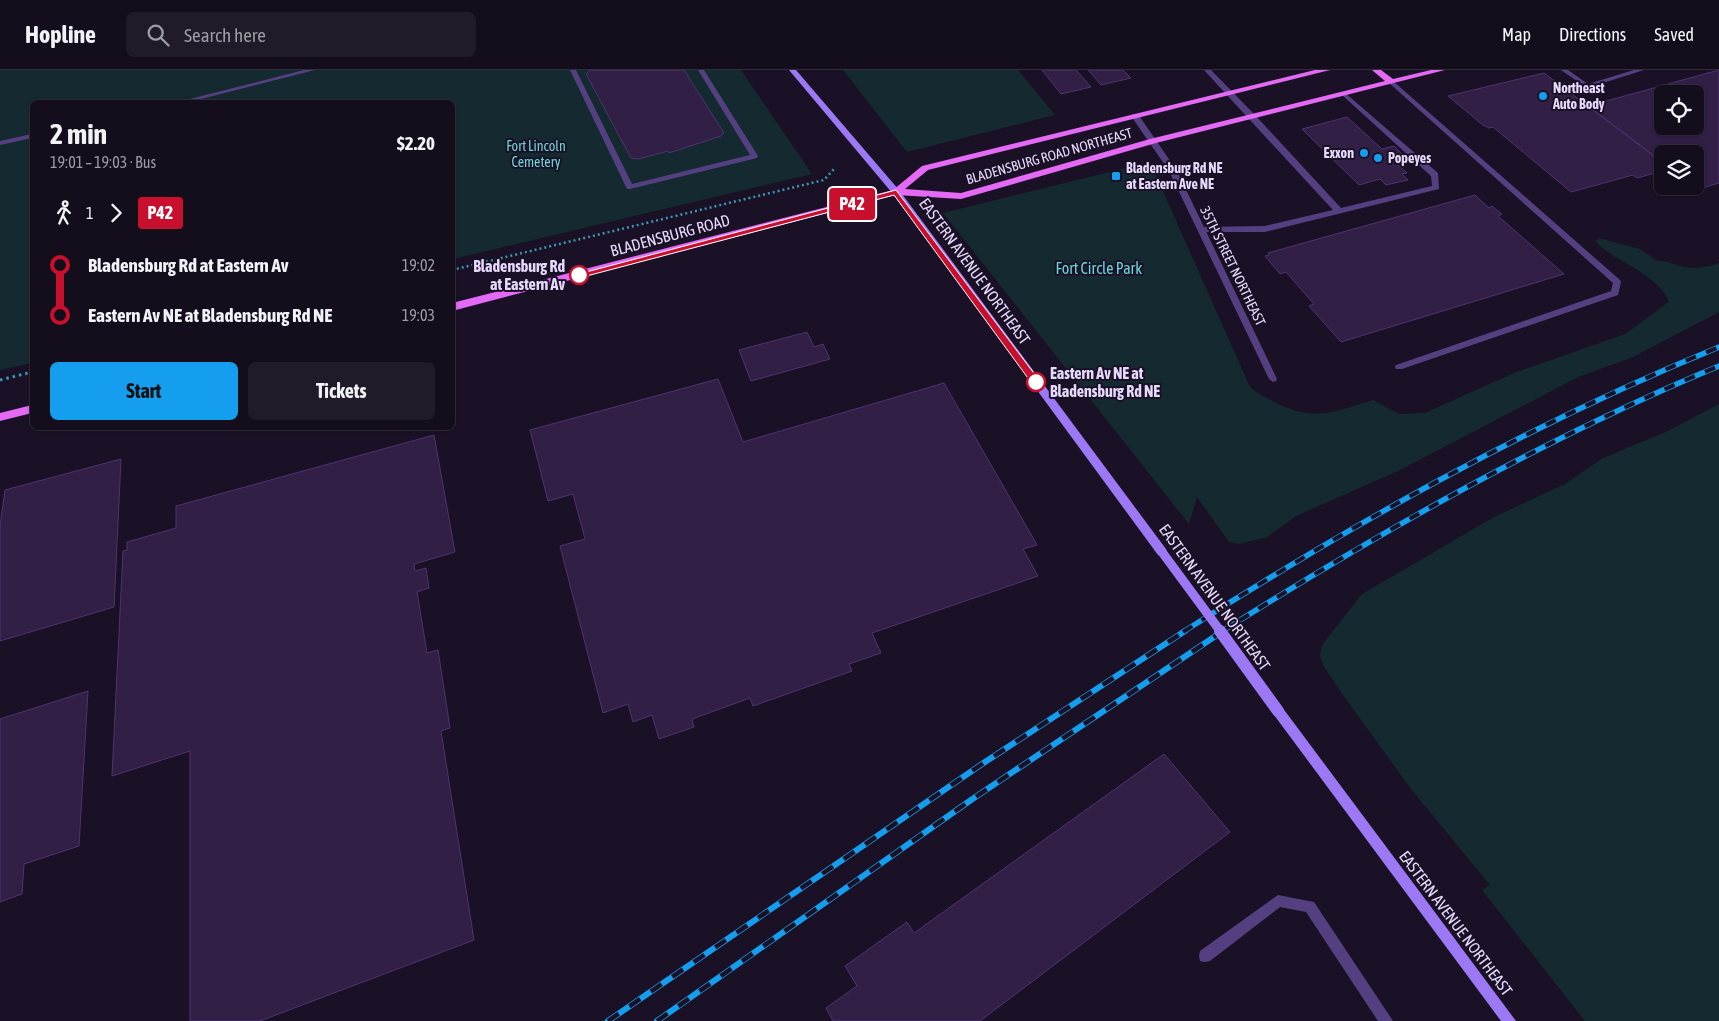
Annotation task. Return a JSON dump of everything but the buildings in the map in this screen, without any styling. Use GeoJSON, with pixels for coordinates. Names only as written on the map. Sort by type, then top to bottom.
{"type":"FeatureCollection","features":[{"type":"Feature","properties":{"kind":"main road","name":"EASTERN AVENUE NORTHEAST"},"geometry":{"type":"LineString","coordinates":[[792,70],[896,192],[1509,1021]]}},
{"type":"Feature","properties":{"kind":"main road","name":"BLADENSBURG ROAD NORTHEAST"},"geometry":{"type":"LineString","coordinates":[[896,192],[925,168],[1229,92],[1326,70]]}},
{"type":"Feature","properties":{"kind":"main road"},"geometry":{"type":"LineString","coordinates":[[1376,70],[1391,82]]}},
{"type":"Feature","properties":{"kind":"main road","name":"BLADENSBURG ROAD NORTHEAST"},"geometry":{"type":"LineString","coordinates":[[896,192],[962,196],[1153,141],[1441,70]]}},
{"type":"Feature","properties":{"kind":"main road","name":"BLADENSBURG ROAD"},"geometry":{"type":"LineString","coordinates":[[455,306],[896,192]]}},
{"type":"Feature","properties":{"kind":"main road"},"geometry":{"type":"LineString","coordinates":[[0,417],[30,410]]}},
{"type":"Feature","properties":{"kind":"street"},"geometry":{"type":"LineString","coordinates":[[190,100],[312,70]]}},
{"type":"Feature","properties":{"kind":"street"},"geometry":{"type":"LineString","coordinates":[[573,70],[630,187],[754,156],[701,70]]}},
{"type":"Feature","properties":{"kind":"street"},"geometry":{"type":"LineString","coordinates":[[1207,70],[1339,211]]}},
{"type":"Feature","properties":{"kind":"street"},"geometry":{"type":"LineString","coordinates":[[1564,70],[1587,86],[1641,70]]}},
{"type":"Feature","properties":{"kind":"street"},"geometry":{"type":"LineString","coordinates":[[1391,82],[1617,282],[1616,293],[1399,367]]}},
{"type":"Feature","properties":{"kind":"street"},"geometry":{"type":"LineString","coordinates":[[1201,230],[1265,229],[1436,187],[1435,175],[1344,94]]}},
{"type":"Feature","properties":{"kind":"street","name":"35TH STREET NORTHEAST"},"geometry":{"type":"LineString","coordinates":[[1135,116],[1173,171],[1273,379]]}},
{"type":"Feature","properties":{"kind":"street"},"geometry":{"type":"LineString","coordinates":[[0,143],[30,136]]}},
{"type":"Feature","properties":{"kind":"street"},"geometry":{"type":"LineString","coordinates":[[1205,956],[1278,901],[1310,906],[1386,1021]]}},
{"type":"Feature","properties":{"kind":"path"},"geometry":{"type":"LineString","coordinates":[[455,269],[824,180],[834,169]]}},
{"type":"Feature","properties":{"kind":"path"},"geometry":{"type":"LineString","coordinates":[[0,380],[30,372]]}},
{"type":"Feature","properties":{"kind":"green space","name":"Fort Lincoln Cemetery"},"geometry":{"type":"Polygon","coordinates":[[[0,70],[741,70],[812,174],[455,259],[455,100],[30,100],[30,363],[0,370],[0,70]]]}},
{"type":"Feature","properties":{"kind":"green space"},"geometry":{"type":"Polygon","coordinates":[[[843,70],[1018,70],[1055,115],[907,152],[843,70]]]}},
{"type":"Feature","properties":{"kind":"green space","name":"Fort Circle Park"},"geometry":{"type":"Polygon","coordinates":[[[1150,162],[1250,387],[1259,394],[1290,409],[1314,414],[1324,413],[1373,400],[1399,414],[1425,413],[1514,373],[1625,334],[1669,302],[1665,293],[1658,285],[1601,247],[1596,242],[1598,238],[1640,249],[1657,261],[1684,267],[1711,266],[1719,263],[1719,312],[1631,358],[1578,377],[1398,471],[1298,515],[1267,537],[1239,544],[1229,542],[1197,497],[1189,524],[943,213],[1150,162]]]}},
{"type":"Feature","properties":{"kind":"green space"},"geometry":{"type":"Polygon","coordinates":[[[1719,404],[1719,1021],[1585,1021],[1482,890],[1490,885],[1411,789],[1343,695],[1324,667],[1320,656],[1322,645],[1362,594],[1494,517],[1565,484],[1603,458],[1668,431],[1719,404]]]}},
{"type":"Feature","properties":{"kind":"railway"},"geometry":{"type":"LineString","coordinates":[[1183,632],[1312,552],[1444,477],[1580,409],[1719,347]]}},
{"type":"Feature","properties":{"kind":"railway"},"geometry":{"type":"LineString","coordinates":[[1221,632],[1341,558],[1464,488],[1590,424],[1719,366]]}},
{"type":"Feature","properties":{"kind":"railway"},"geometry":{"type":"LineString","coordinates":[[608,1021],[982,764],[1185,631]]}},
{"type":"Feature","properties":{"kind":"railway"},"geometry":{"type":"LineString","coordinates":[[657,1021],[971,800],[1223,631]]}},
{"type":"Feature","properties":{"kind":"bus line","name":"P42"},"geometry":{"type":"LineString","coordinates":[[579,275],[896,192],[1036,382]]}},
{"type":"Feature","properties":{"kind":"place","name":"Northeast Auto Body"},"geometry":{"type":"Point","coordinates":[1543,96]}},
{"type":"Feature","properties":{"kind":"place","name":"Exxon"},"geometry":{"type":"Point","coordinates":[1364,153]}},
{"type":"Feature","properties":{"kind":"place","name":"Popeyes"},"geometry":{"type":"Point","coordinates":[1378,158]}},
{"type":"Feature","properties":{"kind":"place","name":"Bladensburg Rd NE at Eastern Ave NE"},"geometry":{"type":"Point","coordinates":[1116,176]}},
{"type":"Feature","properties":{"kind":"place","name":"Bladensburg Rd at Eastern Av"},"geometry":{"type":"Point","coordinates":[579,275]}},
{"type":"Feature","properties":{"kind":"place","name":"Eastern Av NE at Bladensburg Rd NE"},"geometry":{"type":"Point","coordinates":[1036,382]}}]}
